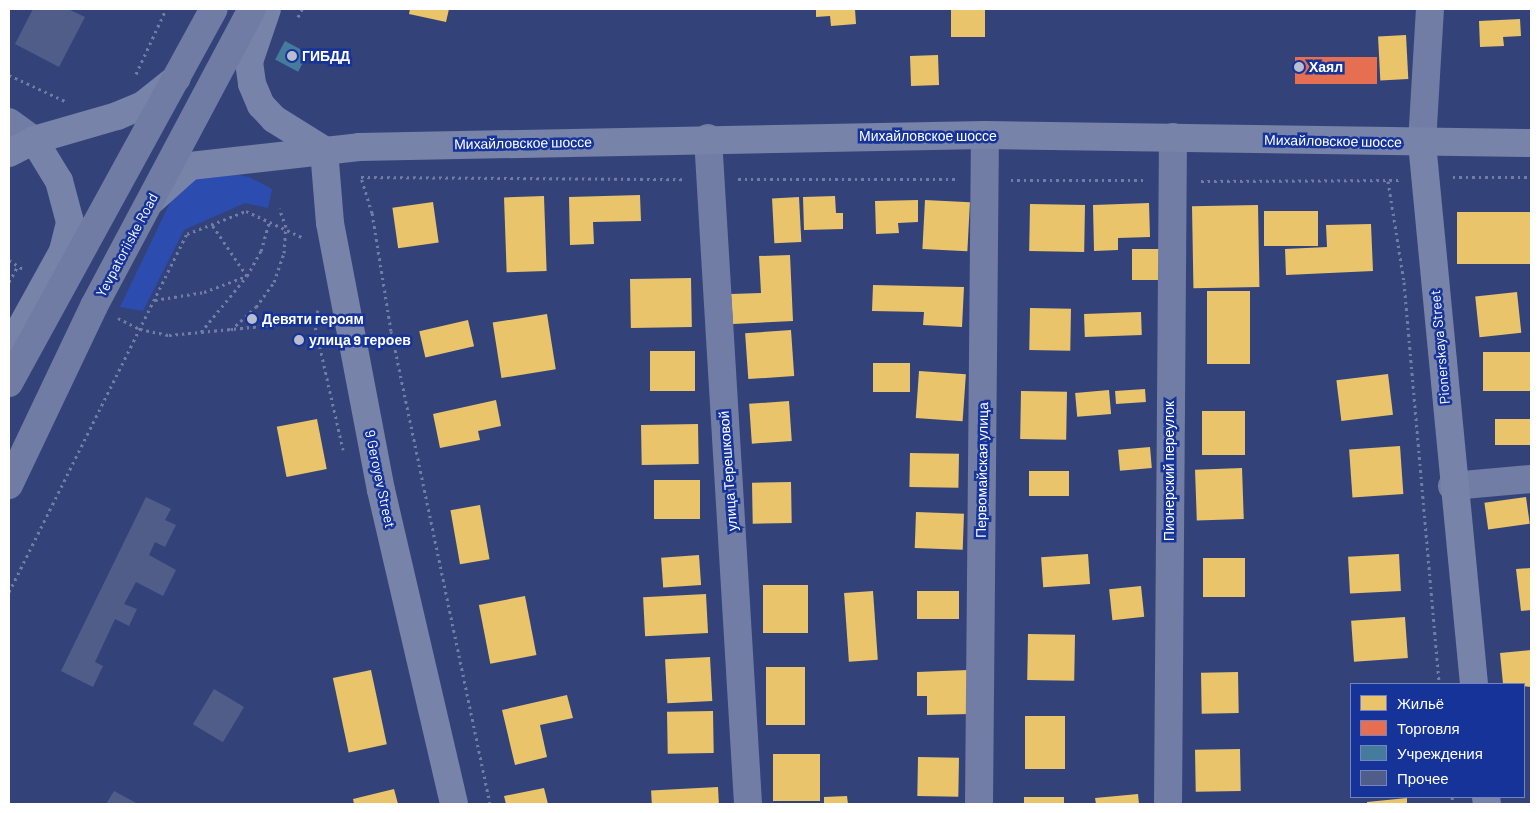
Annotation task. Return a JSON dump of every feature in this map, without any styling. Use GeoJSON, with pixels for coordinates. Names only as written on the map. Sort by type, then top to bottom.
{"type":"FeatureCollection","features":[{"type":"Feature","properties":{"kind":"main road"},"geometry":{"type":"LineString","coordinates":[[9,383],[214,9]]}},
{"type":"Feature","properties":{"kind":"main road","name":"Yevpatoriiske Road"},"geometry":{"type":"LineString","coordinates":[[9,485],[94,306],[252,9]]}},
{"type":"Feature","properties":{"kind":"main road"},"geometry":{"type":"LineString","coordinates":[[267,9],[249,62],[252,84],[261,105],[274,119],[324,150]]}},
{"type":"Feature","properties":{"kind":"main road"},"geometry":{"type":"LineString","coordinates":[[9,153],[34,140],[117,116],[142,105],[178,76]]}},
{"type":"Feature","properties":{"kind":"main road","name":"Михайловское шоссе"},"geometry":{"type":"LineString","coordinates":[[152,200],[190,166],[324,150],[708,138],[985,135],[1422,143],[1531,142]]}},
{"type":"Feature","properties":{"kind":"main road"},"geometry":{"type":"LineString","coordinates":[[9,349],[63,251],[70,222],[59,181],[34,140]]}},
{"type":"Feature","properties":{"kind":"main road","name":"Pionerskaya Street"},"geometry":{"type":"LineString","coordinates":[[1422,143],[1452,486],[1474,683]]}},
{"type":"Feature","properties":{"kind":"main road","name":"9 Geroyev Street"},"geometry":{"type":"LineString","coordinates":[[324,150],[330,223],[381,490],[454,804]]}},
{"type":"Feature","properties":{"kind":"street","name":"Pionerskaya Street"},"geometry":{"type":"LineString","coordinates":[[1422,143],[1430,9]]}},
{"type":"Feature","properties":{"kind":"street"},"geometry":{"type":"LineString","coordinates":[[9,122],[34,140]]}},
{"type":"Feature","properties":{"kind":"street","name":"Первомайская улица"},"geometry":{"type":"LineString","coordinates":[[979,804],[985,135]]}},
{"type":"Feature","properties":{"kind":"street","name":"Пионерский переулок"},"geometry":{"type":"LineString","coordinates":[[1168,804],[1173,137]]}},
{"type":"Feature","properties":{"kind":"street","name":"улица Терешковой"},"geometry":{"type":"LineString","coordinates":[[708,138],[748,804]]}},
{"type":"Feature","properties":{"kind":"street"},"geometry":{"type":"LineString","coordinates":[[1452,486],[1531,479]]}},
{"type":"Feature","properties":{"kind":"path"},"geometry":{"type":"LineString","coordinates":[[133,79],[166,9]]}},
{"type":"Feature","properties":{"kind":"path"},"geometry":{"type":"LineString","coordinates":[[298,17],[302,9]]}},
{"type":"Feature","properties":{"kind":"path"},"geometry":{"type":"LineString","coordinates":[[9,75],[72,104]]}},
{"type":"Feature","properties":{"kind":"path"},"geometry":{"type":"LineString","coordinates":[[490,804],[391,331],[372,213],[361,177],[1388,181],[1425,177],[1531,177]]}},
{"type":"Feature","properties":{"kind":"path"},"geometry":{"type":"LineString","coordinates":[[1388,181],[1404,282],[1439,683]]}},
{"type":"Feature","properties":{"kind":"path"},"geometry":{"type":"LineString","coordinates":[[231,330],[256,307],[274,282],[284,253],[286,227],[279,208]]}},
{"type":"Feature","properties":{"kind":"path"},"geometry":{"type":"LineString","coordinates":[[9,592],[187,234],[246,210],[294,230]]}},
{"type":"Feature","properties":{"kind":"path"},"geometry":{"type":"LineString","coordinates":[[200,332],[247,276],[261,251],[270,220]]}},
{"type":"Feature","properties":{"kind":"path"},"geometry":{"type":"LineString","coordinates":[[211,223],[247,276]]}},
{"type":"Feature","properties":{"kind":"path"},"geometry":{"type":"LineString","coordinates":[[9,282],[18,266]]}},
{"type":"Feature","properties":{"kind":"path"},"geometry":{"type":"LineString","coordinates":[[154,300],[204,292],[247,276]]}},
{"type":"Feature","properties":{"kind":"path"},"geometry":{"type":"LineString","coordinates":[[117,318],[140,329],[169,335],[314,321]]}},
{"type":"Feature","properties":{"kind":"shaded area"},"geometry":{"type":"Polygon","coordinates":[[[212,170],[249,177],[272,189],[268,208],[245,203],[184,230],[143,311],[120,307],[179,184],[212,170]]]}},
{"type":"Feature","properties":{"kind":"building: Жильё"},"geometry":{"type":"Polygon","coordinates":[[[410,9],[449,9],[446,22],[409,14],[410,9]]]}},
{"type":"Feature","properties":{"kind":"building: Жильё"},"geometry":{"type":"Polygon","coordinates":[[[816,9],[855,9],[856,24],[831,26],[830,16],[816,17],[816,9]]]}},
{"type":"Feature","properties":{"kind":"building: Жильё"},"geometry":{"type":"Polygon","coordinates":[[[951,9],[985,9],[985,37],[951,37],[951,9]]]}},
{"type":"Feature","properties":{"kind":"building: Жильё"},"geometry":{"type":"Polygon","coordinates":[[[1520,19],[1521,36],[1503,37],[1504,46],[1480,47],[1479,21],[1520,19]]]}},
{"type":"Feature","properties":{"kind":"building: Жильё"},"geometry":{"type":"Polygon","coordinates":[[[1406,35],[1408,79],[1380,80],[1378,36],[1406,35]]]}},
{"type":"Feature","properties":{"kind":"building: Жильё"},"geometry":{"type":"Polygon","coordinates":[[[938,55],[939,85],[911,86],[910,56],[938,55]]]}},
{"type":"Feature","properties":{"kind":"building: Жильё"},"geometry":{"type":"Polygon","coordinates":[[[640,195],[641,221],[593,222],[594,244],[570,245],[569,197],[640,195]]]}},
{"type":"Feature","properties":{"kind":"building: Жильё"},"geometry":{"type":"Polygon","coordinates":[[[544,196],[547,271],[507,272],[504,197],[544,196]]]}},
{"type":"Feature","properties":{"kind":"building: Жильё"},"geometry":{"type":"Polygon","coordinates":[[[835,196],[836,213],[843,213],[843,229],[804,230],[803,197],[835,196]]]}},
{"type":"Feature","properties":{"kind":"building: Жильё"},"geometry":{"type":"Polygon","coordinates":[[[799,197],[801,242],[774,243],[772,198],[799,197]]]}},
{"type":"Feature","properties":{"kind":"building: Жильё"},"geometry":{"type":"Polygon","coordinates":[[[918,200],[918,222],[898,223],[899,233],[876,234],[875,201],[918,200]]]}},
{"type":"Feature","properties":{"kind":"building: Жильё"},"geometry":{"type":"Polygon","coordinates":[[[925,200],[970,202],[967,251],[922,249],[925,200]]]}},
{"type":"Feature","properties":{"kind":"building: Жильё"},"geometry":{"type":"Polygon","coordinates":[[[433,202],[439,243],[398,248],[392,208],[433,202]]]}},
{"type":"Feature","properties":{"kind":"building: Жильё"},"geometry":{"type":"Polygon","coordinates":[[[1149,203],[1150,237],[1118,238],[1118,250],[1094,251],[1093,205],[1149,203]]]}},
{"type":"Feature","properties":{"kind":"building: Жильё"},"geometry":{"type":"Polygon","coordinates":[[[1030,204],[1085,205],[1084,252],[1029,251],[1030,204]]]}},
{"type":"Feature","properties":{"kind":"building: Жильё"},"geometry":{"type":"Polygon","coordinates":[[[1258,205],[1259,287],[1193,288],[1192,206],[1258,205]]]}},
{"type":"Feature","properties":{"kind":"building: Жильё"},"geometry":{"type":"Polygon","coordinates":[[[1264,211],[1318,211],[1318,246],[1264,246],[1264,211]]]}},
{"type":"Feature","properties":{"kind":"building: Жильё"},"geometry":{"type":"Polygon","coordinates":[[[1457,212],[1531,212],[1531,264],[1457,264],[1457,212]]]}},
{"type":"Feature","properties":{"kind":"building: Жильё"},"geometry":{"type":"Polygon","coordinates":[[[1371,224],[1373,271],[1286,275],[1285,249],[1327,247],[1326,225],[1371,224]]]}},
{"type":"Feature","properties":{"kind":"building: Жильё"},"geometry":{"type":"Polygon","coordinates":[[[1132,249],[1162,249],[1162,280],[1132,280],[1132,249]]]}},
{"type":"Feature","properties":{"kind":"building: Жильё"},"geometry":{"type":"Polygon","coordinates":[[[790,255],[793,321],[733,324],[731,294],[761,293],[759,256],[790,255]]]}},
{"type":"Feature","properties":{"kind":"building: Жильё"},"geometry":{"type":"Polygon","coordinates":[[[691,278],[692,327],[631,328],[630,279],[691,278]]]}},
{"type":"Feature","properties":{"kind":"building: Жильё"},"geometry":{"type":"Polygon","coordinates":[[[873,285],[964,287],[962,327],[923,325],[924,312],[872,311],[873,285]]]}},
{"type":"Feature","properties":{"kind":"building: Жильё"},"geometry":{"type":"Polygon","coordinates":[[[1207,291],[1250,291],[1250,364],[1207,364],[1207,291]]]}},
{"type":"Feature","properties":{"kind":"building: Жильё"},"geometry":{"type":"Polygon","coordinates":[[[1517,292],[1521,333],[1480,337],[1475,296],[1517,292]]]}},
{"type":"Feature","properties":{"kind":"building: Жильё"},"geometry":{"type":"Polygon","coordinates":[[[1030,308],[1071,309],[1070,351],[1029,350],[1030,308]]]}},
{"type":"Feature","properties":{"kind":"building: Жильё"},"geometry":{"type":"Polygon","coordinates":[[[1141,312],[1142,335],[1085,337],[1084,314],[1141,312]]]}},
{"type":"Feature","properties":{"kind":"building: Жильё"},"geometry":{"type":"Polygon","coordinates":[[[547,314],[556,369],[501,378],[493,323],[547,314]]]}},
{"type":"Feature","properties":{"kind":"building: Жильё"},"geometry":{"type":"Polygon","coordinates":[[[468,320],[474,346],[425,358],[419,331],[468,320]]]}},
{"type":"Feature","properties":{"kind":"building: Жильё"},"geometry":{"type":"Polygon","coordinates":[[[791,330],[794,376],[748,379],[745,333],[791,330]]]}},
{"type":"Feature","properties":{"kind":"building: Жильё"},"geometry":{"type":"Polygon","coordinates":[[[650,351],[695,351],[695,391],[650,391],[650,351]]]}},
{"type":"Feature","properties":{"kind":"building: Жильё"},"geometry":{"type":"Polygon","coordinates":[[[1483,352],[1531,352],[1531,391],[1483,391],[1483,352]]]}},
{"type":"Feature","properties":{"kind":"building: Жильё"},"geometry":{"type":"Polygon","coordinates":[[[873,363],[910,363],[910,392],[873,392],[873,363]]]}},
{"type":"Feature","properties":{"kind":"building: Жильё"},"geometry":{"type":"Polygon","coordinates":[[[919,371],[966,374],[963,421],[916,418],[919,371]]]}},
{"type":"Feature","properties":{"kind":"building: Жильё"},"geometry":{"type":"Polygon","coordinates":[[[1388,374],[1393,415],[1341,421],[1336,380],[1388,374]]]}},
{"type":"Feature","properties":{"kind":"building: Жильё"},"geometry":{"type":"Polygon","coordinates":[[[1145,389],[1146,402],[1116,404],[1115,391],[1145,389]]]}},
{"type":"Feature","properties":{"kind":"building: Жильё"},"geometry":{"type":"Polygon","coordinates":[[[1109,390],[1111,414],[1077,417],[1075,393],[1109,390]]]}},
{"type":"Feature","properties":{"kind":"building: Жильё"},"geometry":{"type":"Polygon","coordinates":[[[1021,391],[1067,392],[1066,440],[1020,439],[1021,391]]]}},
{"type":"Feature","properties":{"kind":"building: Жильё"},"geometry":{"type":"Polygon","coordinates":[[[496,400],[501,426],[478,431],[480,440],[440,448],[433,414],[496,400]]]}},
{"type":"Feature","properties":{"kind":"building: Жильё"},"geometry":{"type":"Polygon","coordinates":[[[789,401],[792,441],[752,444],[749,404],[789,401]]]}},
{"type":"Feature","properties":{"kind":"building: Жильё"},"geometry":{"type":"Polygon","coordinates":[[[1202,411],[1245,411],[1245,455],[1202,455],[1202,411]]]}},
{"type":"Feature","properties":{"kind":"building: Жильё"},"geometry":{"type":"Polygon","coordinates":[[[317,419],[327,469],[286,477],[277,427],[317,419]]]}},
{"type":"Feature","properties":{"kind":"building: Жильё"},"geometry":{"type":"Polygon","coordinates":[[[1495,419],[1531,419],[1531,445],[1495,445],[1495,419]]]}},
{"type":"Feature","properties":{"kind":"building: Жильё"},"geometry":{"type":"Polygon","coordinates":[[[698,424],[699,464],[642,465],[641,425],[698,424]]]}},
{"type":"Feature","properties":{"kind":"building: Жильё"},"geometry":{"type":"Polygon","coordinates":[[[1400,446],[1403,494],[1352,497],[1349,450],[1400,446]]]}},
{"type":"Feature","properties":{"kind":"building: Жильё"},"geometry":{"type":"Polygon","coordinates":[[[1150,447],[1152,468],[1120,471],[1118,450],[1150,447]]]}},
{"type":"Feature","properties":{"kind":"building: Жильё"},"geometry":{"type":"Polygon","coordinates":[[[910,453],[959,454],[958,488],[909,487],[910,453]]]}},
{"type":"Feature","properties":{"kind":"building: Жильё"},"geometry":{"type":"Polygon","coordinates":[[[1242,468],[1244,519],[1197,521],[1195,470],[1242,468]]]}},
{"type":"Feature","properties":{"kind":"building: Жильё"},"geometry":{"type":"Polygon","coordinates":[[[1029,471],[1069,471],[1069,496],[1029,496],[1029,471]]]}},
{"type":"Feature","properties":{"kind":"building: Жильё"},"geometry":{"type":"Polygon","coordinates":[[[654,480],[700,480],[700,519],[654,519],[654,480]]]}},
{"type":"Feature","properties":{"kind":"building: Жильё"},"geometry":{"type":"Polygon","coordinates":[[[791,482],[792,523],[753,524],[752,483],[791,482]]]}},
{"type":"Feature","properties":{"kind":"building: Жильё"},"geometry":{"type":"Polygon","coordinates":[[[1526,497],[1530,524],[1488,530],[1484,503],[1526,497]]]}},
{"type":"Feature","properties":{"kind":"building: Жильё"},"geometry":{"type":"Polygon","coordinates":[[[480,505],[490,559],[460,564],[450,510],[480,505]]]}},
{"type":"Feature","properties":{"kind":"building: Жильё"},"geometry":{"type":"Polygon","coordinates":[[[916,512],[964,514],[963,550],[915,548],[916,512]]]}},
{"type":"Feature","properties":{"kind":"building: Жильё"},"geometry":{"type":"Polygon","coordinates":[[[1088,554],[1090,584],[1043,587],[1041,557],[1088,554]]]}},
{"type":"Feature","properties":{"kind":"building: Жильё"},"geometry":{"type":"Polygon","coordinates":[[[1399,554],[1401,591],[1350,594],[1348,557],[1399,554]]]}},
{"type":"Feature","properties":{"kind":"building: Жильё"},"geometry":{"type":"Polygon","coordinates":[[[699,555],[701,585],[663,588],[661,558],[699,555]]]}},
{"type":"Feature","properties":{"kind":"building: Жильё"},"geometry":{"type":"Polygon","coordinates":[[[1203,558],[1245,558],[1245,597],[1203,597],[1203,558]]]}},
{"type":"Feature","properties":{"kind":"building: Жильё"},"geometry":{"type":"Polygon","coordinates":[[[1531,568],[1531,610],[1521,611],[1516,569],[1531,568]]]}},
{"type":"Feature","properties":{"kind":"building: Жильё"},"geometry":{"type":"Polygon","coordinates":[[[763,585],[808,585],[808,633],[763,633],[763,585]]]}},
{"type":"Feature","properties":{"kind":"building: Жильё"},"geometry":{"type":"Polygon","coordinates":[[[1141,586],[1144,617],[1112,620],[1109,589],[1141,586]]]}},
{"type":"Feature","properties":{"kind":"building: Жильё"},"geometry":{"type":"Polygon","coordinates":[[[873,591],[878,660],[849,662],[844,593],[873,591]]]}},
{"type":"Feature","properties":{"kind":"building: Жильё"},"geometry":{"type":"Polygon","coordinates":[[[917,591],[959,591],[959,619],[917,619],[917,591]]]}},
{"type":"Feature","properties":{"kind":"building: Жильё"},"geometry":{"type":"Polygon","coordinates":[[[706,594],[708,633],[645,636],[643,597],[706,594]]]}},
{"type":"Feature","properties":{"kind":"building: Жильё"},"geometry":{"type":"Polygon","coordinates":[[[525,596],[536,655],[490,664],[479,605],[525,596]]]}},
{"type":"Feature","properties":{"kind":"building: Жильё"},"geometry":{"type":"Polygon","coordinates":[[[1405,617],[1408,658],[1354,662],[1351,621],[1405,617]]]}},
{"type":"Feature","properties":{"kind":"building: Жильё"},"geometry":{"type":"Polygon","coordinates":[[[1028,634],[1075,635],[1074,681],[1027,680],[1028,634]]]}},
{"type":"Feature","properties":{"kind":"building: Жильё"},"geometry":{"type":"Polygon","coordinates":[[[1531,650],[1531,687],[1525,686],[1525,683],[1503,683],[1500,653],[1531,650]]]}},
{"type":"Feature","properties":{"kind":"building: Жильё"},"geometry":{"type":"Polygon","coordinates":[[[710,657],[712,701],[667,703],[665,659],[710,657]]]}},
{"type":"Feature","properties":{"kind":"building: Жильё"},"geometry":{"type":"Polygon","coordinates":[[[766,667],[805,667],[805,725],[766,725],[766,667]]]}},
{"type":"Feature","properties":{"kind":"building: Жильё"},"geometry":{"type":"Polygon","coordinates":[[[371,670],[387,744],[349,752],[333,678],[371,670]]]}},
{"type":"Feature","properties":{"kind":"building: Жильё"},"geometry":{"type":"Polygon","coordinates":[[[968,670],[969,714],[927,715],[927,696],[917,696],[917,672],[968,670]]]}},
{"type":"Feature","properties":{"kind":"building: Жильё"},"geometry":{"type":"Polygon","coordinates":[[[1238,672],[1239,713],[1202,714],[1201,673],[1238,672]]]}},
{"type":"Feature","properties":{"kind":"building: Жильё"},"geometry":{"type":"Polygon","coordinates":[[[567,695],[573,718],[540,725],[547,757],[515,765],[502,710],[567,695]]]}},
{"type":"Feature","properties":{"kind":"building: Жильё"},"geometry":{"type":"Polygon","coordinates":[[[713,711],[714,753],[668,754],[667,712],[713,711]]]}},
{"type":"Feature","properties":{"kind":"building: Жильё"},"geometry":{"type":"Polygon","coordinates":[[[1025,716],[1065,716],[1065,769],[1025,769],[1025,716]]]}},
{"type":"Feature","properties":{"kind":"building: Жильё"},"geometry":{"type":"Polygon","coordinates":[[[1240,749],[1241,791],[1196,792],[1195,750],[1240,749]]]}},
{"type":"Feature","properties":{"kind":"building: Жильё"},"geometry":{"type":"Polygon","coordinates":[[[773,754],[820,754],[820,801],[773,801],[773,754]]]}},
{"type":"Feature","properties":{"kind":"building: Жильё"},"geometry":{"type":"Polygon","coordinates":[[[918,757],[959,758],[958,797],[917,796],[918,757]]]}},
{"type":"Feature","properties":{"kind":"building: Жильё"},"geometry":{"type":"Polygon","coordinates":[[[718,787],[719,804],[652,804],[651,791],[718,787]]]}},
{"type":"Feature","properties":{"kind":"building: Жильё"},"geometry":{"type":"Polygon","coordinates":[[[544,788],[548,804],[506,804],[504,796],[544,788]]]}},
{"type":"Feature","properties":{"kind":"building: Жильё"},"geometry":{"type":"Polygon","coordinates":[[[394,789],[398,804],[354,804],[353,799],[394,789]]]}},
{"type":"Feature","properties":{"kind":"building: Жильё"},"geometry":{"type":"Polygon","coordinates":[[[1138,794],[1139,804],[1096,804],[1095,798],[1138,794]]]}},
{"type":"Feature","properties":{"kind":"building: Жильё"},"geometry":{"type":"Polygon","coordinates":[[[847,796],[848,804],[824,804],[824,797],[847,796]]]}},
{"type":"Feature","properties":{"kind":"building: Жильё"},"geometry":{"type":"Polygon","coordinates":[[[1024,797],[1064,797],[1064,804],[1024,804],[1024,797]]]}},
{"type":"Feature","properties":{"kind":"building: Жильё"},"geometry":{"type":"Polygon","coordinates":[[[1407,798],[1407,804],[1367,804],[1367,802],[1407,798]]]}},
{"type":"Feature","properties":{"kind":"building: Торговля"},"geometry":{"type":"Polygon","coordinates":[[[1295,57],[1377,57],[1377,84],[1295,84],[1295,57]]]}},
{"type":"Feature","properties":{"kind":"building: Учреждения","name":"ГИБДД"},"geometry":{"type":"Polygon","coordinates":[[[285,41],[308,53],[298,72],[275,60],[285,41]]]}},
{"type":"Feature","properties":{"kind":"building: Прочее"},"geometry":{"type":"Polygon","coordinates":[[[33,9],[68,9],[85,17],[59,67],[15,44],[33,9]]]}},
{"type":"Feature","properties":{"kind":"building: Прочее"},"geometry":{"type":"Polygon","coordinates":[[[146,497],[171,509],[165,520],[176,525],[165,547],[155,542],[149,555],[176,570],[163,596],[136,582],[124,604],[137,609],[129,626],[115,619],[95,662],[103,666],[93,687],[61,671],[146,497]]]}},
{"type":"Feature","properties":{"kind":"building: Прочее"},"geometry":{"type":"Polygon","coordinates":[[[214,689],[244,707],[223,742],[193,724],[214,689]]]}},
{"type":"Feature","properties":{"kind":"building: Прочее"},"geometry":{"type":"Polygon","coordinates":[[[114,791],[138,804],[106,804],[114,791]]]}},
{"type":"Feature","properties":{"kind":"place","name":"ГИБДД"},"geometry":{"type":"Point","coordinates":[292,56]}},
{"type":"Feature","properties":{"kind":"place","name":"Хаял"},"geometry":{"type":"Point","coordinates":[1299,67]}},
{"type":"Feature","properties":{"kind":"place","name":"Девяти героям"},"geometry":{"type":"Point","coordinates":[252,319]}},
{"type":"Feature","properties":{"kind":"place","name":"улица 9 героев"},"geometry":{"type":"Point","coordinates":[299,340]}}]}
